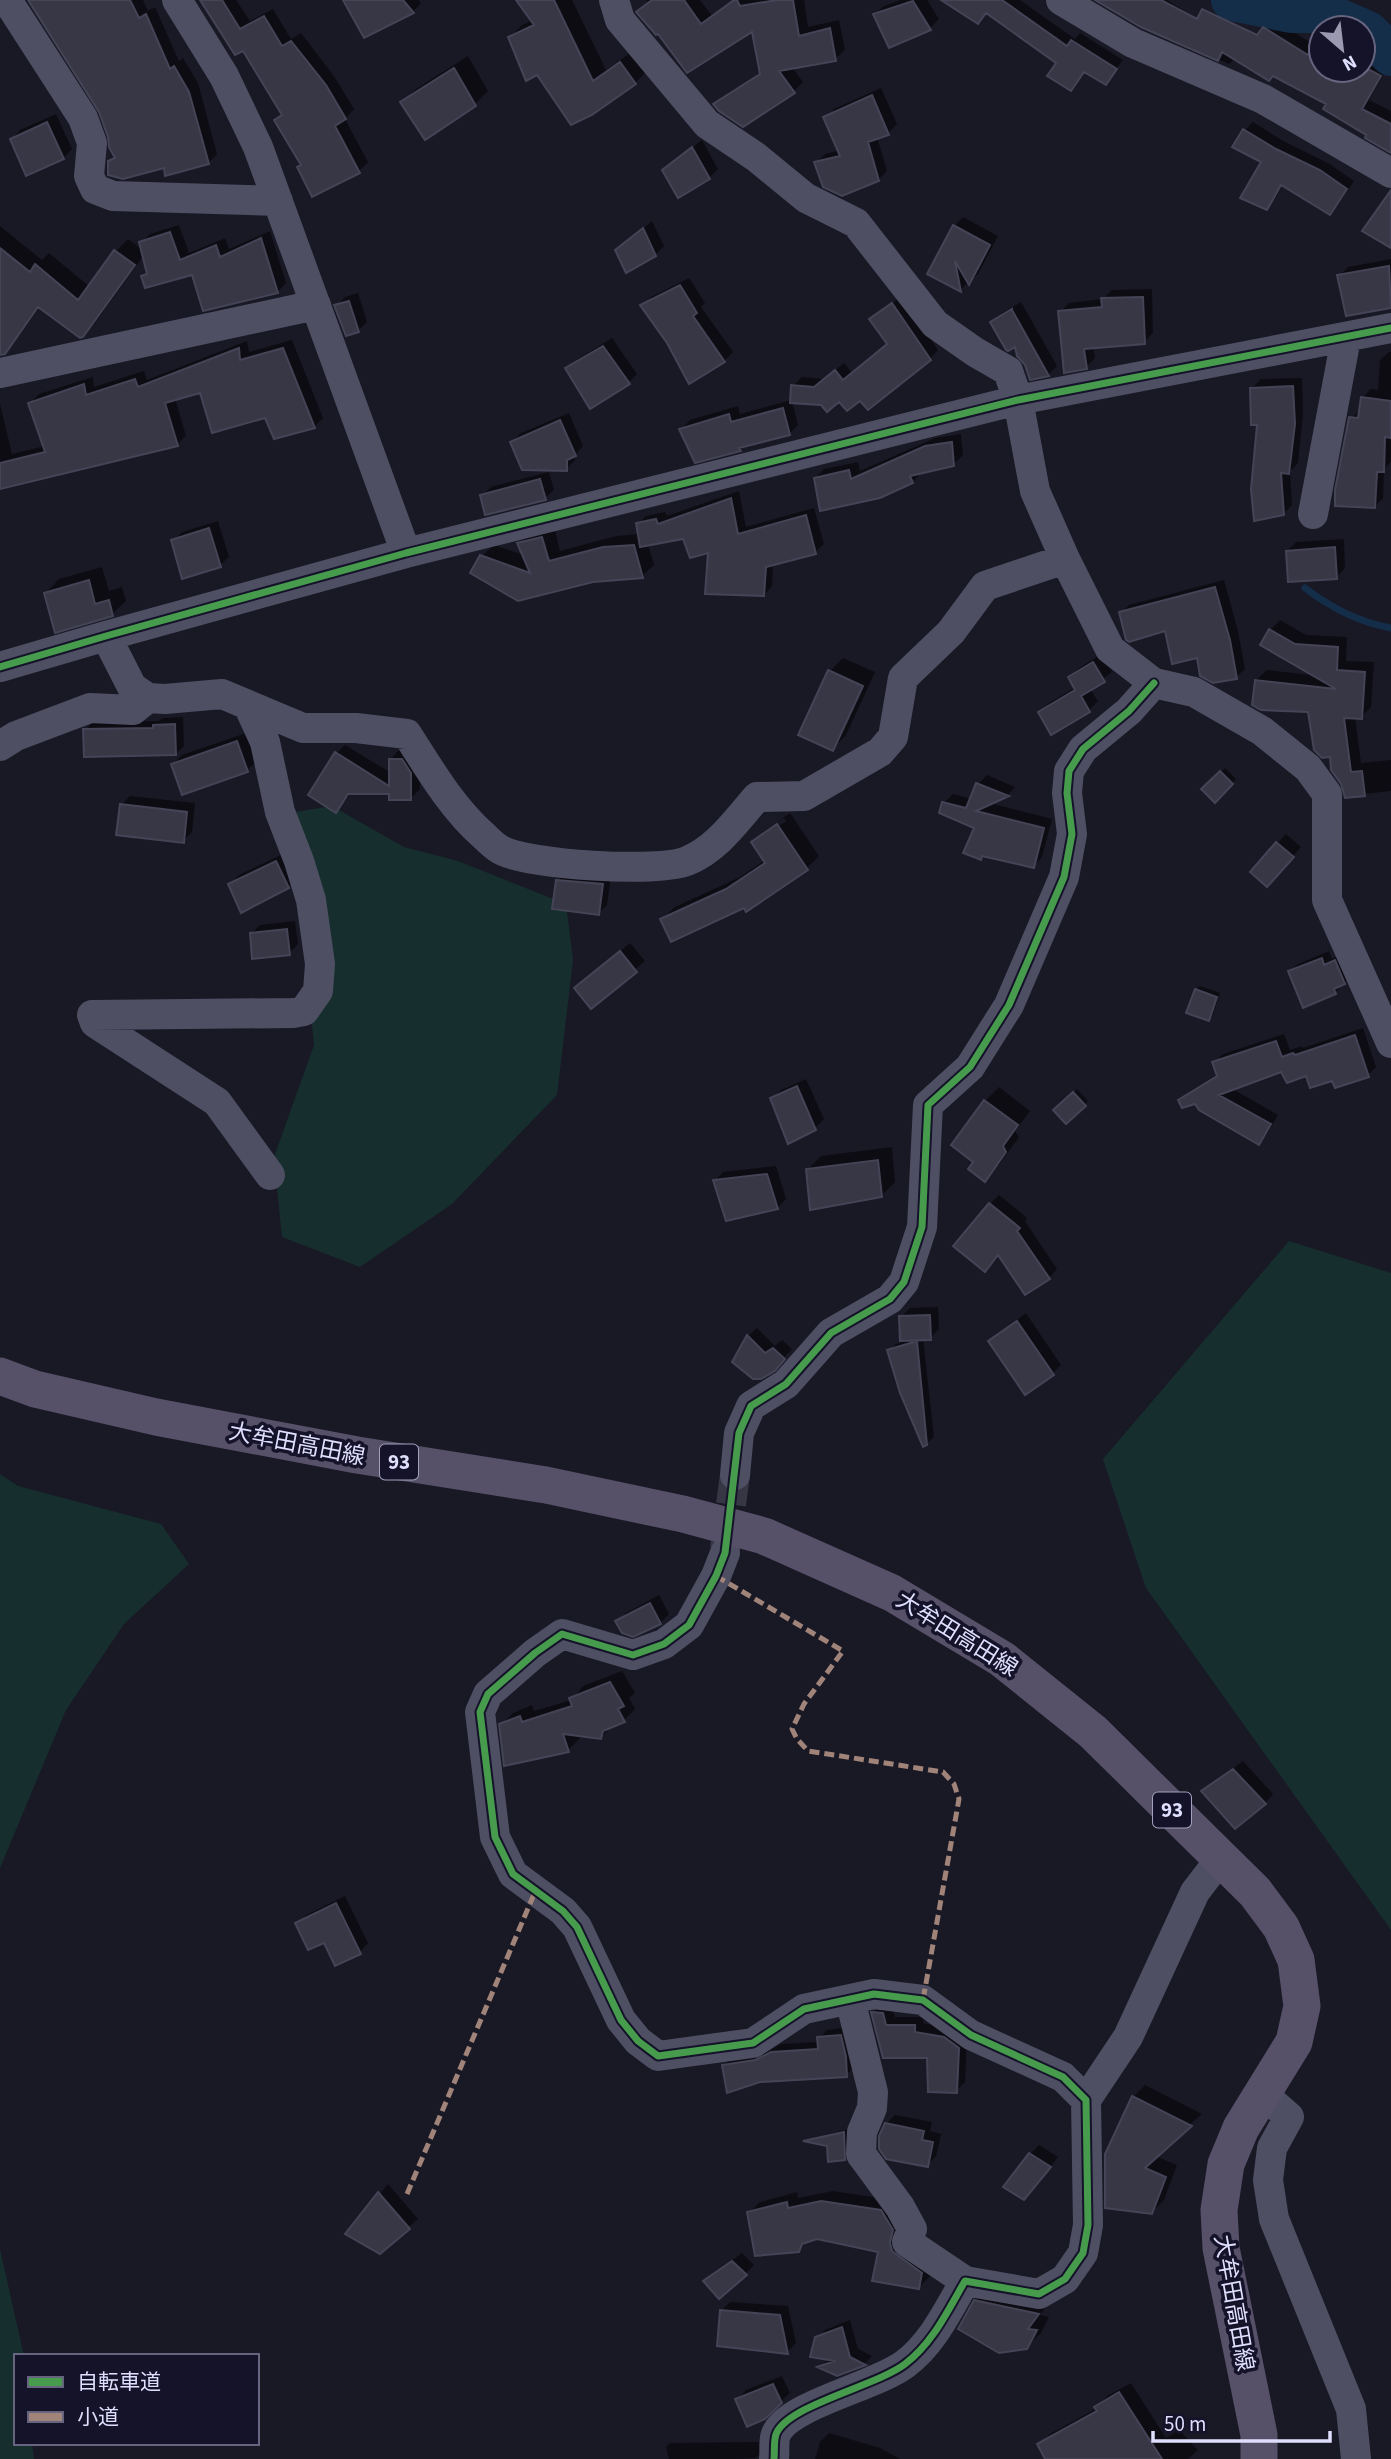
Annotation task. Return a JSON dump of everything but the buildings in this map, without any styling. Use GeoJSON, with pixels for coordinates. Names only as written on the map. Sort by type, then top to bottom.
{"type":"FeatureCollection","features":[{"type":"Feature","properties":{"kind":"main road","name":"大牟田高田線"},"geometry":{"type":"LineString","coordinates":[[0,1376],[35,1389],[116,1408],[357,1455],[545,1485],[683,1514],[764,1536],[892,1592],[1002,1659],[1093,1731],[1255,1892],[1281,1927],[1296,1960],[1302,2006],[1294,2042],[1241,2128],[1226,2164],[1219,2210],[1221,2248],[1259,2435],[1259,2459]]}},
{"type":"Feature","properties":{"kind":"street"},"geometry":{"type":"LineString","coordinates":[[7,0],[83,118],[92,143],[89,176],[95,189],[113,196],[278,201]]}},
{"type":"Feature","properties":{"kind":"street"},"geometry":{"type":"LineString","coordinates":[[177,0],[224,76],[258,147],[406,554]]}},
{"type":"Feature","properties":{"kind":"street"},"geometry":{"type":"LineString","coordinates":[[614,0],[620,20],[707,124],[756,157],[806,198],[856,223],[935,324],[1008,371],[1018,400],[1035,491],[1110,649],[1154,683],[1194,692],[1262,731],[1308,768],[1327,794],[1327,900],[1391,1043]]}},
{"type":"Feature","properties":{"kind":"street"},"geometry":{"type":"LineString","coordinates":[[1061,0],[1133,43],[1263,99],[1391,173]]}},
{"type":"Feature","properties":{"kind":"street"},"geometry":{"type":"LineString","coordinates":[[0,373],[316,305]]}},
{"type":"Feature","properties":{"kind":"street"},"geometry":{"type":"LineString","coordinates":[[0,667],[406,554],[1018,400],[1391,328]]}},
{"type":"Feature","properties":{"kind":"street"},"geometry":{"type":"LineString","coordinates":[[1313,514],[1346,338]]}},
{"type":"Feature","properties":{"kind":"street"},"geometry":{"type":"LineString","coordinates":[[106,636],[132,687],[148,698],[222,694],[303,728],[356,728],[407,734],[457,808],[471,825],[501,851],[548,863],[636,867],[685,862],[713,847],[757,797],[804,796],[880,752],[893,737],[903,678],[951,632],[985,586],[1065,559]]}},
{"type":"Feature","properties":{"kind":"street"},"geometry":{"type":"LineString","coordinates":[[735,1475],[738,1433],[751,1406],[786,1384],[831,1333],[890,1299],[904,1282],[922,1227],[928,1105],[970,1068],[1009,1005],[1064,877],[1072,834],[1067,793],[1069,771],[1083,750],[1129,712],[1154,683]]}},
{"type":"Feature","properties":{"kind":"street"},"geometry":{"type":"LineString","coordinates":[[0,746],[16,736],[90,708],[133,710],[148,698]]}},
{"type":"Feature","properties":{"kind":"street"},"geometry":{"type":"LineString","coordinates":[[248,705],[265,742],[280,812],[311,900],[320,964],[318,991],[304,1010],[293,1013],[92,1015],[95,1023],[217,1102],[270,1175]]}},
{"type":"Feature","properties":{"kind":"street"},"geometry":{"type":"LineString","coordinates":[[725,1553],[716,1576],[689,1625],[664,1644],[633,1655],[562,1634],[488,1693],[480,1712],[495,1837],[513,1874],[564,1911],[577,1927],[621,2020],[638,2041],[658,2056],[753,2043],[804,2009],[874,1994],[923,2000],[971,2035],[1063,2077],[1086,2100]]}},
{"type":"Feature","properties":{"kind":"street"},"geometry":{"type":"LineString","coordinates":[[850,1999],[873,2092],[872,2108],[862,2132],[861,2154],[900,2207],[912,2229],[907,2242],[965,2280],[1039,2294],[1065,2279],[1083,2253],[1088,2225],[1086,2100],[1128,2037],[1195,1892],[1221,1858]]}},
{"type":"Feature","properties":{"kind":"street"},"geometry":{"type":"LineString","coordinates":[[1263,2094],[1289,2117],[1272,2148],[1268,2180],[1274,2219],[1351,2409],[1356,2459]]}},
{"type":"Feature","properties":{"kind":"street"},"geometry":{"type":"LineString","coordinates":[[774,2459],[775,2434],[790,2416],[905,2364],[935,2333],[965,2280]]}},
{"type":"Feature","properties":{"kind":"green space"},"geometry":{"type":"Polygon","coordinates":[[[332,806],[404,847],[458,861],[566,904],[573,960],[557,1095],[452,1204],[360,1267],[282,1237],[274,1157],[314,1045],[299,891],[283,814],[332,806]]]}},
{"type":"Feature","properties":{"kind":"green space"},"geometry":{"type":"Polygon","coordinates":[[[1289,1241],[1391,1273],[1391,1930],[1146,1588],[1103,1459],[1289,1241]]]}},
{"type":"Feature","properties":{"kind":"green space"},"geometry":{"type":"Polygon","coordinates":[[[0,1474],[18,1486],[161,1524],[189,1564],[124,1624],[66,1710],[0,1868],[0,1474]]]}},
{"type":"Feature","properties":{"kind":"green space"},"geometry":{"type":"Polygon","coordinates":[[[0,2249],[24,2354],[14,2354],[14,2445],[32,2445],[34,2459],[0,2459],[0,2249]]]}},
{"type":"Feature","properties":{"kind":"waterway"},"geometry":{"type":"LineString","coordinates":[[1232,0],[1291,12],[1327,14]]}},
{"type":"Feature","properties":{"kind":"waterway"},"geometry":{"type":"LineString","coordinates":[[1377,41],[1391,55]]}},
{"type":"Feature","properties":{"kind":"waterway"},"geometry":{"type":"LineString","coordinates":[[1305,588],[1345,613],[1391,628]]}},
{"type":"Feature","properties":{"kind":"tunnel"},"geometry":{"type":"LineString","coordinates":[[725,1549],[735,1475]]}},
{"type":"Feature","properties":{"kind":"marked path"},"geometry":{"type":"LineString","coordinates":[[716,1576],[843,1651],[804,1704],[792,1729],[808,1751],[943,1772],[954,1784],[959,1799],[923,2000]]}},
{"type":"Feature","properties":{"kind":"marked path"},"geometry":{"type":"LineString","coordinates":[[407,2194],[535,1892]]}},
{"type":"Feature","properties":{"kind":"cycle path"},"geometry":{"type":"LineString","coordinates":[[0,667],[406,553],[1018,400],[1391,328]]}},
{"type":"Feature","properties":{"kind":"cycle path"},"geometry":{"type":"LineString","coordinates":[[774,2459],[776,2435],[786,2422],[816,2404],[892,2372],[915,2356],[939,2326],[965,2281],[1039,2294],[1065,2279],[1083,2253],[1088,2225],[1086,2100],[1063,2077],[971,2035],[923,2000],[874,1994],[804,2009],[753,2043],[658,2056],[638,2041],[621,2020],[577,1927],[563,1911],[513,1874],[495,1837],[480,1712],[488,1694],[535,1653],[562,1634],[633,1655],[664,1644],[689,1625],[716,1576],[725,1553],[739,1433],[751,1406],[786,1384],[831,1333],[890,1299],[904,1282],[922,1227],[928,1105],[970,1067],[1009,1005],[1064,877],[1072,834],[1067,793],[1069,771],[1083,749],[1129,711],[1154,683]]}}]}
